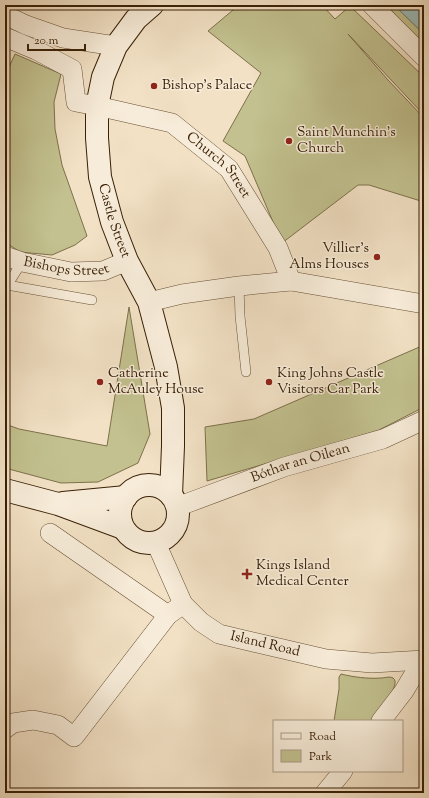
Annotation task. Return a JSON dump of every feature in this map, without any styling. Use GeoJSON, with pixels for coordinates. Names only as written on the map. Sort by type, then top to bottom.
{"type":"FeatureCollection","features":[{"type":"Feature","properties":{"kind":"main road","name":"Castle Street"},"geometry":{"type":"LineString","coordinates":[[152,5],[136,19],[116,46],[103,77],[97,106],[97,138],[100,177],[112,222],[127,261],[149,302],[168,374],[173,408],[174,501]]}},
{"type":"Feature","properties":{"kind":"main road"},"geometry":{"type":"LineString","coordinates":[[144,486],[174,446]]}},
{"type":"Feature","properties":{"kind":"main road"},"geometry":{"type":"LineString","coordinates":[[144,486],[154,486],[163,489],[174,501],[178,516],[176,525],[171,533],[156,543],[146,544],[137,541],[123,528],[120,520],[122,504],[126,497],[137,488],[144,486]]}},
{"type":"Feature","properties":{"kind":"main road"},"geometry":{"type":"LineString","coordinates":[[5,490],[58,504],[123,528]]}},
{"type":"Feature","properties":{"kind":"main road"},"geometry":{"type":"LineString","coordinates":[[58,504],[126,497]]}},
{"type":"Feature","properties":{"kind":"street"},"geometry":{"type":"LineString","coordinates":[[372,5],[424,57]]}},
{"type":"Feature","properties":{"kind":"street"},"geometry":{"type":"LineString","coordinates":[[5,15],[26,25],[63,38],[116,46]]}},
{"type":"Feature","properties":{"kind":"street","name":"Church Street"},"geometry":{"type":"LineString","coordinates":[[5,37],[36,50],[72,69],[76,102],[172,123],[229,169],[278,248],[291,282]]}},
{"type":"Feature","properties":{"kind":"street","name":"Bishops Street"},"geometry":{"type":"LineString","coordinates":[[14,259],[71,272],[103,271],[127,261]]}},
{"type":"Feature","properties":{"kind":"street"},"geometry":{"type":"LineString","coordinates":[[149,302],[182,294],[239,286],[291,282],[424,304]]}},
{"type":"Feature","properties":{"kind":"street","name":"Bóthar an Oilean"},"geometry":{"type":"LineString","coordinates":[[174,501],[383,439],[424,420]]}},
{"type":"Feature","properties":{"kind":"street"},"geometry":{"type":"LineString","coordinates":[[50,533],[168,616]]}},
{"type":"Feature","properties":{"kind":"street","name":"Island Road"},"geometry":{"type":"LineString","coordinates":[[156,543],[183,604],[201,622],[219,634],[326,659],[372,663],[423,660]]}},
{"type":"Feature","properties":{"kind":"street"},"geometry":{"type":"LineString","coordinates":[[5,729],[13,723],[32,720],[58,725],[74,737],[168,616],[183,604]]}},
{"type":"Feature","properties":{"kind":"street"},"geometry":{"type":"LineString","coordinates":[[382,720],[404,691],[423,660]]}},
{"type":"Feature","properties":{"kind":"street"},"geometry":{"type":"LineString","coordinates":[[325,793],[342,772]]}},
{"type":"Feature","properties":{"kind":"lane"},"geometry":{"type":"LineString","coordinates":[[14,259],[6,287],[92,300]]}},
{"type":"Feature","properties":{"kind":"lane"},"geometry":{"type":"LineString","coordinates":[[239,286],[240,316],[246,372]]}},
{"type":"Feature","properties":{"kind":"green space"},"geometry":{"type":"Polygon","coordinates":[[[239,5],[322,5],[335,19],[350,6],[424,77],[424,115],[348,34],[388,80],[424,118],[424,202],[369,185],[358,185],[282,243],[245,156],[223,141],[261,73],[208,31],[239,5]]]}},
{"type":"Feature","properties":{"kind":"green space"},"geometry":{"type":"Polygon","coordinates":[[[386,5],[394,5],[424,34],[424,47],[386,5]]]}},
{"type":"Feature","properties":{"kind":"green space"},"geometry":{"type":"Polygon","coordinates":[[[15,54],[61,74],[54,102],[55,129],[62,165],[87,236],[75,245],[52,255],[20,252],[5,242],[5,76],[15,54]]]}},
{"type":"Feature","properties":{"kind":"green space"},"geometry":{"type":"Polygon","coordinates":[[[129,307],[150,434],[138,463],[98,482],[61,483],[5,468],[5,424],[19,429],[107,446],[129,307]]]}},
{"type":"Feature","properties":{"kind":"green space"},"geometry":{"type":"Polygon","coordinates":[[[424,345],[424,407],[379,430],[207,481],[205,427],[254,419],[424,345]]]}},
{"type":"Feature","properties":{"kind":"green space"},"geometry":{"type":"Polygon","coordinates":[[[341,674],[366,678],[390,677],[395,681],[387,700],[371,720],[334,720],[339,689],[339,677],[341,674]]]}},
{"type":"Feature","properties":{"kind":"water"},"geometry":{"type":"Polygon","coordinates":[[[394,5],[424,5],[424,34],[394,5]]]}},
{"type":"Feature","properties":{"kind":"place","name":"Bishop's Palace"},"geometry":{"type":"Point","coordinates":[154,86]}},
{"type":"Feature","properties":{"kind":"place","name":"Saint Munchin's Church"},"geometry":{"type":"Point","coordinates":[289,141]}},
{"type":"Feature","properties":{"kind":"place","name":"Villier's Alms Houses"},"geometry":{"type":"Point","coordinates":[377,257]}},
{"type":"Feature","properties":{"kind":"place","name":"Catherine McAuley House"},"geometry":{"type":"Point","coordinates":[100,382]}},
{"type":"Feature","properties":{"kind":"place","name":"King Johns Castle Visitors Car Park"},"geometry":{"type":"Point","coordinates":[269,382]}},
{"type":"Feature","properties":{"kind":"place","name":"Kings Island Medical Center"},"geometry":{"type":"Point","coordinates":[247,574]}}]}
